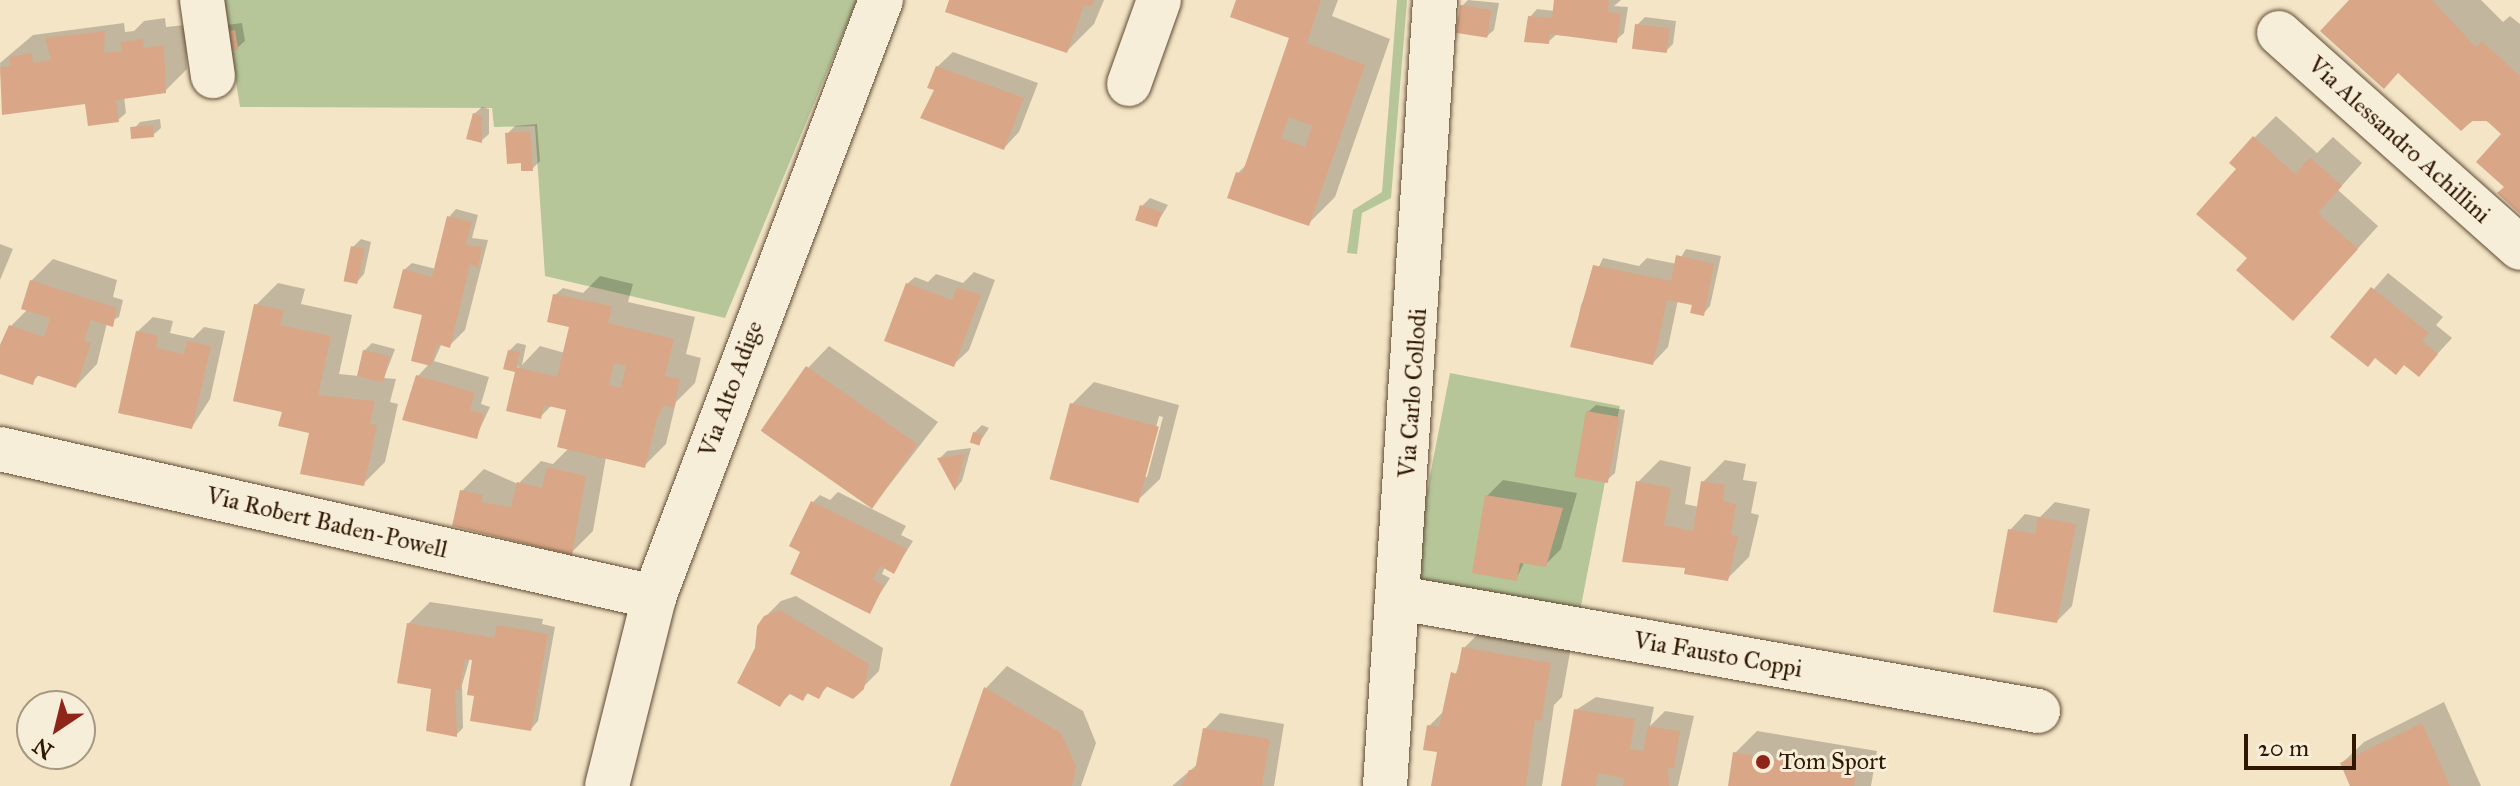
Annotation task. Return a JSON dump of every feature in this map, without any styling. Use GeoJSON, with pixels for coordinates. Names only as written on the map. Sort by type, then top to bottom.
{"type":"FeatureCollection","features":[{"type":"Feature","properties":{"kind":"street"},"geometry":{"type":"LineString","coordinates":[[202,0],[213,76]]}},
{"type":"Feature","properties":{"kind":"street","name":"Via Alto Adige"},"geometry":{"type":"LineString","coordinates":[[607,786],[654,597],[881,0]]}},
{"type":"Feature","properties":{"kind":"street"},"geometry":{"type":"LineString","coordinates":[[1129,84],[1159,0]]}},
{"type":"Feature","properties":{"kind":"street","name":"Via Carlo Collodi"},"geometry":{"type":"LineString","coordinates":[[1385,786],[1435,0]]}},
{"type":"Feature","properties":{"kind":"street","name":"Via Alessandro Achillini"},"geometry":{"type":"LineString","coordinates":[[2279,33],[2520,248]]}},
{"type":"Feature","properties":{"kind":"street","name":"Via Robert Baden-Powell"},"geometry":{"type":"LineString","coordinates":[[0,449],[654,597]]}},
{"type":"Feature","properties":{"kind":"street","name":"Via Fausto Coppi"},"geometry":{"type":"LineString","coordinates":[[1399,598],[2038,711]]}},
{"type":"Feature","properties":{"kind":"green space"},"geometry":{"type":"Polygon","coordinates":[[[223,0],[857,0],[725,318],[545,276],[535,126],[494,127],[492,108],[240,107],[223,0]]]}},
{"type":"Feature","properties":{"kind":"green space"},"geometry":{"type":"Polygon","coordinates":[[[1397,0],[1407,0],[1391,198],[1362,213],[1357,254],[1347,253],[1353,210],[1382,192],[1397,0]]]}},
{"type":"Feature","properties":{"kind":"green space"},"geometry":{"type":"Polygon","coordinates":[[[1450,373],[1620,406],[1580,611],[1410,578],[1450,373]]]}},
{"type":"Feature","properties":{"kind":"building"},"geometry":{"type":"Polygon","coordinates":[[[949,0],[1094,0],[1091,7],[1084,5],[1067,53],[945,12],[949,0]]]}},
{"type":"Feature","properties":{"kind":"building"},"geometry":{"type":"Polygon","coordinates":[[[1236,0],[1321,0],[1307,43],[1365,65],[1309,226],[1227,198],[1236,172],[1242,174],[1289,38],[1230,17],[1236,0]],[[1289,117],[1281,138],[1305,147],[1312,126],[1289,117]]]}},
{"type":"Feature","properties":{"kind":"building"},"geometry":{"type":"Polygon","coordinates":[[[1554,0],[1609,0],[1608,12],[1621,14],[1617,43],[1550,34],[1549,44],[1524,42],[1528,16],[1552,18],[1554,0]]]}},
{"type":"Feature","properties":{"kind":"building"},"geometry":{"type":"Polygon","coordinates":[[[2349,0],[2432,0],[2476,47],[2482,41],[2520,76],[2520,214],[2497,193],[2504,187],[2476,162],[2501,134],[2487,121],[2472,121],[2461,131],[2398,73],[2384,89],[2320,31],[2349,0]]]}},
{"type":"Feature","properties":{"kind":"building"},"geometry":{"type":"Polygon","coordinates":[[[1460,5],[1492,10],[1487,38],[1456,33],[1460,5]]]}},
{"type":"Feature","properties":{"kind":"building"},"geometry":{"type":"Polygon","coordinates":[[[1635,24],[1670,28],[1667,53],[1632,49],[1635,24]]]}},
{"type":"Feature","properties":{"kind":"building"},"geometry":{"type":"Polygon","coordinates":[[[235,30],[238,50],[220,53],[217,33],[235,30]]]}},
{"type":"Feature","properties":{"kind":"building"},"geometry":{"type":"Polygon","coordinates":[[[105,31],[104,53],[122,51],[120,42],[143,39],[144,48],[164,45],[166,93],[116,100],[119,122],[88,126],[85,104],[2,115],[0,67],[11,66],[9,57],[32,53],[33,63],[51,60],[45,38],[105,31]]]}},
{"type":"Feature","properties":{"kind":"building"},"geometry":{"type":"Polygon","coordinates":[[[936,66],[1024,98],[1004,150],[920,118],[934,90],[927,88],[936,66]]]}},
{"type":"Feature","properties":{"kind":"building"},"geometry":{"type":"Polygon","coordinates":[[[473,113],[482,116],[482,143],[466,139],[473,113]]]}},
{"type":"Feature","properties":{"kind":"building"},"geometry":{"type":"Polygon","coordinates":[[[153,125],[154,137],[131,139],[130,127],[153,125]]]}},
{"type":"Feature","properties":{"kind":"building"},"geometry":{"type":"Polygon","coordinates":[[[530,131],[533,171],[521,171],[521,163],[507,164],[505,133],[530,131]]]}},
{"type":"Feature","properties":{"kind":"building"},"geometry":{"type":"Polygon","coordinates":[[[2253,136],[2295,174],[2310,157],[2342,186],[2318,213],[2358,249],[2293,321],[2236,270],[2247,258],[2196,214],[2236,169],[2229,163],[2253,136]]]}},
{"type":"Feature","properties":{"kind":"building"},"geometry":{"type":"Polygon","coordinates":[[[1140,205],[1162,212],[1157,227],[1135,220],[1140,205]]]}},
{"type":"Feature","properties":{"kind":"building"},"geometry":{"type":"Polygon","coordinates":[[[447,216],[472,222],[466,245],[482,247],[478,268],[470,264],[450,348],[437,344],[431,366],[411,361],[422,315],[393,308],[403,269],[432,277],[447,216]]]}},
{"type":"Feature","properties":{"kind":"building"},"geometry":{"type":"Polygon","coordinates":[[[351,246],[365,249],[357,284],[344,281],[351,246]]]}},
{"type":"Feature","properties":{"kind":"building"},"geometry":{"type":"Polygon","coordinates":[[[1676,255],[1714,264],[1704,316],[1690,313],[1692,305],[1667,300],[1653,365],[1570,347],[1593,265],[1671,281],[1676,255]]]}},
{"type":"Feature","properties":{"kind":"building"},"geometry":{"type":"Polygon","coordinates":[[[30,280],[117,308],[113,327],[91,320],[84,341],[91,343],[76,388],[36,375],[33,385],[0,374],[0,345],[9,325],[44,337],[50,318],[21,309],[30,280]]]}},
{"type":"Feature","properties":{"kind":"building"},"geometry":{"type":"Polygon","coordinates":[[[906,283],[952,300],[957,287],[981,295],[954,367],[884,341],[906,283]]]}},
{"type":"Feature","properties":{"kind":"building"},"geometry":{"type":"Polygon","coordinates":[[[2371,287],[2429,333],[2422,341],[2438,354],[2419,377],[2404,365],[2396,375],[2375,358],[2368,367],[2330,337],[2371,287]]]}},
{"type":"Feature","properties":{"kind":"building"},"geometry":{"type":"Polygon","coordinates":[[[553,294],[612,306],[608,323],[674,339],[665,376],[680,379],[674,408],[664,405],[657,419],[645,468],[557,447],[566,410],[544,405],[541,419],[506,411],[515,372],[503,369],[508,350],[520,352],[516,367],[557,377],[569,327],[547,322],[553,294]],[[614,363],[609,385],[621,388],[626,366],[614,363]]]}},
{"type":"Feature","properties":{"kind":"building"},"geometry":{"type":"Polygon","coordinates":[[[254,304],[284,310],[280,325],[331,336],[318,395],[375,401],[370,424],[377,425],[364,486],[300,474],[309,433],[278,426],[282,412],[233,401],[254,304]]]}},
{"type":"Feature","properties":{"kind":"building"},"geometry":{"type":"Polygon","coordinates":[[[136,331],[158,336],[156,348],[184,354],[187,341],[211,346],[192,429],[118,413],[136,331]]]}},
{"type":"Feature","properties":{"kind":"building"},"geometry":{"type":"Polygon","coordinates":[[[363,350],[389,356],[383,382],[357,376],[363,350]]]}},
{"type":"Feature","properties":{"kind":"building"},"geometry":{"type":"Polygon","coordinates":[[[806,366],[917,444],[872,509],[761,431],[806,366]]]}},
{"type":"Feature","properties":{"kind":"building"},"geometry":{"type":"Polygon","coordinates":[[[416,375],[475,393],[470,410],[484,414],[477,439],[402,420],[416,375]]]}},
{"type":"Feature","properties":{"kind":"building"},"geometry":{"type":"Polygon","coordinates":[[[1070,403],[1159,427],[1138,503],[1050,479],[1070,403]]]}},
{"type":"Feature","properties":{"kind":"building"},"geometry":{"type":"Polygon","coordinates":[[[1586,411],[1619,417],[1608,483],[1574,477],[1586,411]]]}},
{"type":"Feature","properties":{"kind":"building"},"geometry":{"type":"Polygon","coordinates":[[[973,432],[983,435],[979,445],[970,443],[973,432]]]}},
{"type":"Feature","properties":{"kind":"building"},"geometry":{"type":"Polygon","coordinates":[[[965,454],[955,491],[937,458],[965,454]]]}},
{"type":"Feature","properties":{"kind":"building"},"geometry":{"type":"Polygon","coordinates":[[[547,467],[586,476],[572,555],[452,526],[460,490],[483,495],[481,502],[511,507],[517,482],[542,488],[547,467]]]}},
{"type":"Feature","properties":{"kind":"building"},"geometry":{"type":"Polygon","coordinates":[[[1636,481],[1671,488],[1664,525],[1693,531],[1701,481],[1725,485],[1723,501],[1736,504],[1731,535],[1738,536],[1728,581],[1684,574],[1685,568],[1622,562],[1636,481]]]}},
{"type":"Feature","properties":{"kind":"building"},"geometry":{"type":"Polygon","coordinates":[[[1485,495],[1563,508],[1546,567],[1520,563],[1517,581],[1472,573],[1485,495]]]}},
{"type":"Feature","properties":{"kind":"building"},"geometry":{"type":"Polygon","coordinates":[[[811,501],[907,549],[894,574],[880,566],[873,580],[884,585],[870,614],[790,574],[800,552],[789,546],[811,501]]]}},
{"type":"Feature","properties":{"kind":"building"},"geometry":{"type":"Polygon","coordinates":[[[2038,517],[2076,524],[2057,623],[1993,612],[2008,529],[2035,534],[2038,517]]]}},
{"type":"Feature","properties":{"kind":"building"},"geometry":{"type":"Polygon","coordinates":[[[780,610],[869,664],[864,689],[853,699],[826,686],[819,699],[807,693],[803,701],[788,693],[780,707],[737,683],[755,648],[757,626],[764,616],[780,610]]]}},
{"type":"Feature","properties":{"kind":"building"},"geometry":{"type":"Polygon","coordinates":[[[407,623],[494,638],[497,625],[548,634],[531,731],[470,721],[474,696],[467,695],[472,660],[465,659],[460,690],[455,689],[457,737],[426,731],[431,689],[397,683],[407,623]]]}},
{"type":"Feature","properties":{"kind":"building"},"geometry":{"type":"Polygon","coordinates":[[[1462,647],[1551,663],[1541,721],[1535,720],[1526,786],[1431,786],[1437,752],[1423,750],[1427,725],[1439,727],[1451,672],[1457,674],[1462,647]]]}},
{"type":"Feature","properties":{"kind":"building"},"geometry":{"type":"Polygon","coordinates":[[[984,687],[1061,733],[1076,766],[1072,786],[950,786],[984,687]]]}},
{"type":"Feature","properties":{"kind":"building"},"geometry":{"type":"Polygon","coordinates":[[[1574,709],[1635,719],[1630,749],[1643,751],[1648,726],[1680,731],[1674,769],[1668,768],[1669,786],[1623,786],[1624,778],[1598,773],[1596,786],[1561,786],[1574,709]]]}},
{"type":"Feature","properties":{"kind":"building"},"geometry":{"type":"Polygon","coordinates":[[[2422,723],[2450,786],[2350,786],[2340,763],[2422,723]]]}},
{"type":"Feature","properties":{"kind":"building"},"geometry":{"type":"Polygon","coordinates":[[[1203,728],[1270,739],[1262,786],[1181,786],[1189,770],[1195,770],[1203,728]]]}},
{"type":"Feature","properties":{"kind":"building","name":"Tom Sport"},"geometry":{"type":"Polygon","coordinates":[[[1733,752],[1856,772],[1854,786],[1728,786],[1733,752]]]}},
{"type":"Feature","properties":{"kind":"place","name":"Tom Sport"},"geometry":{"type":"Point","coordinates":[1763,762]}}]}
